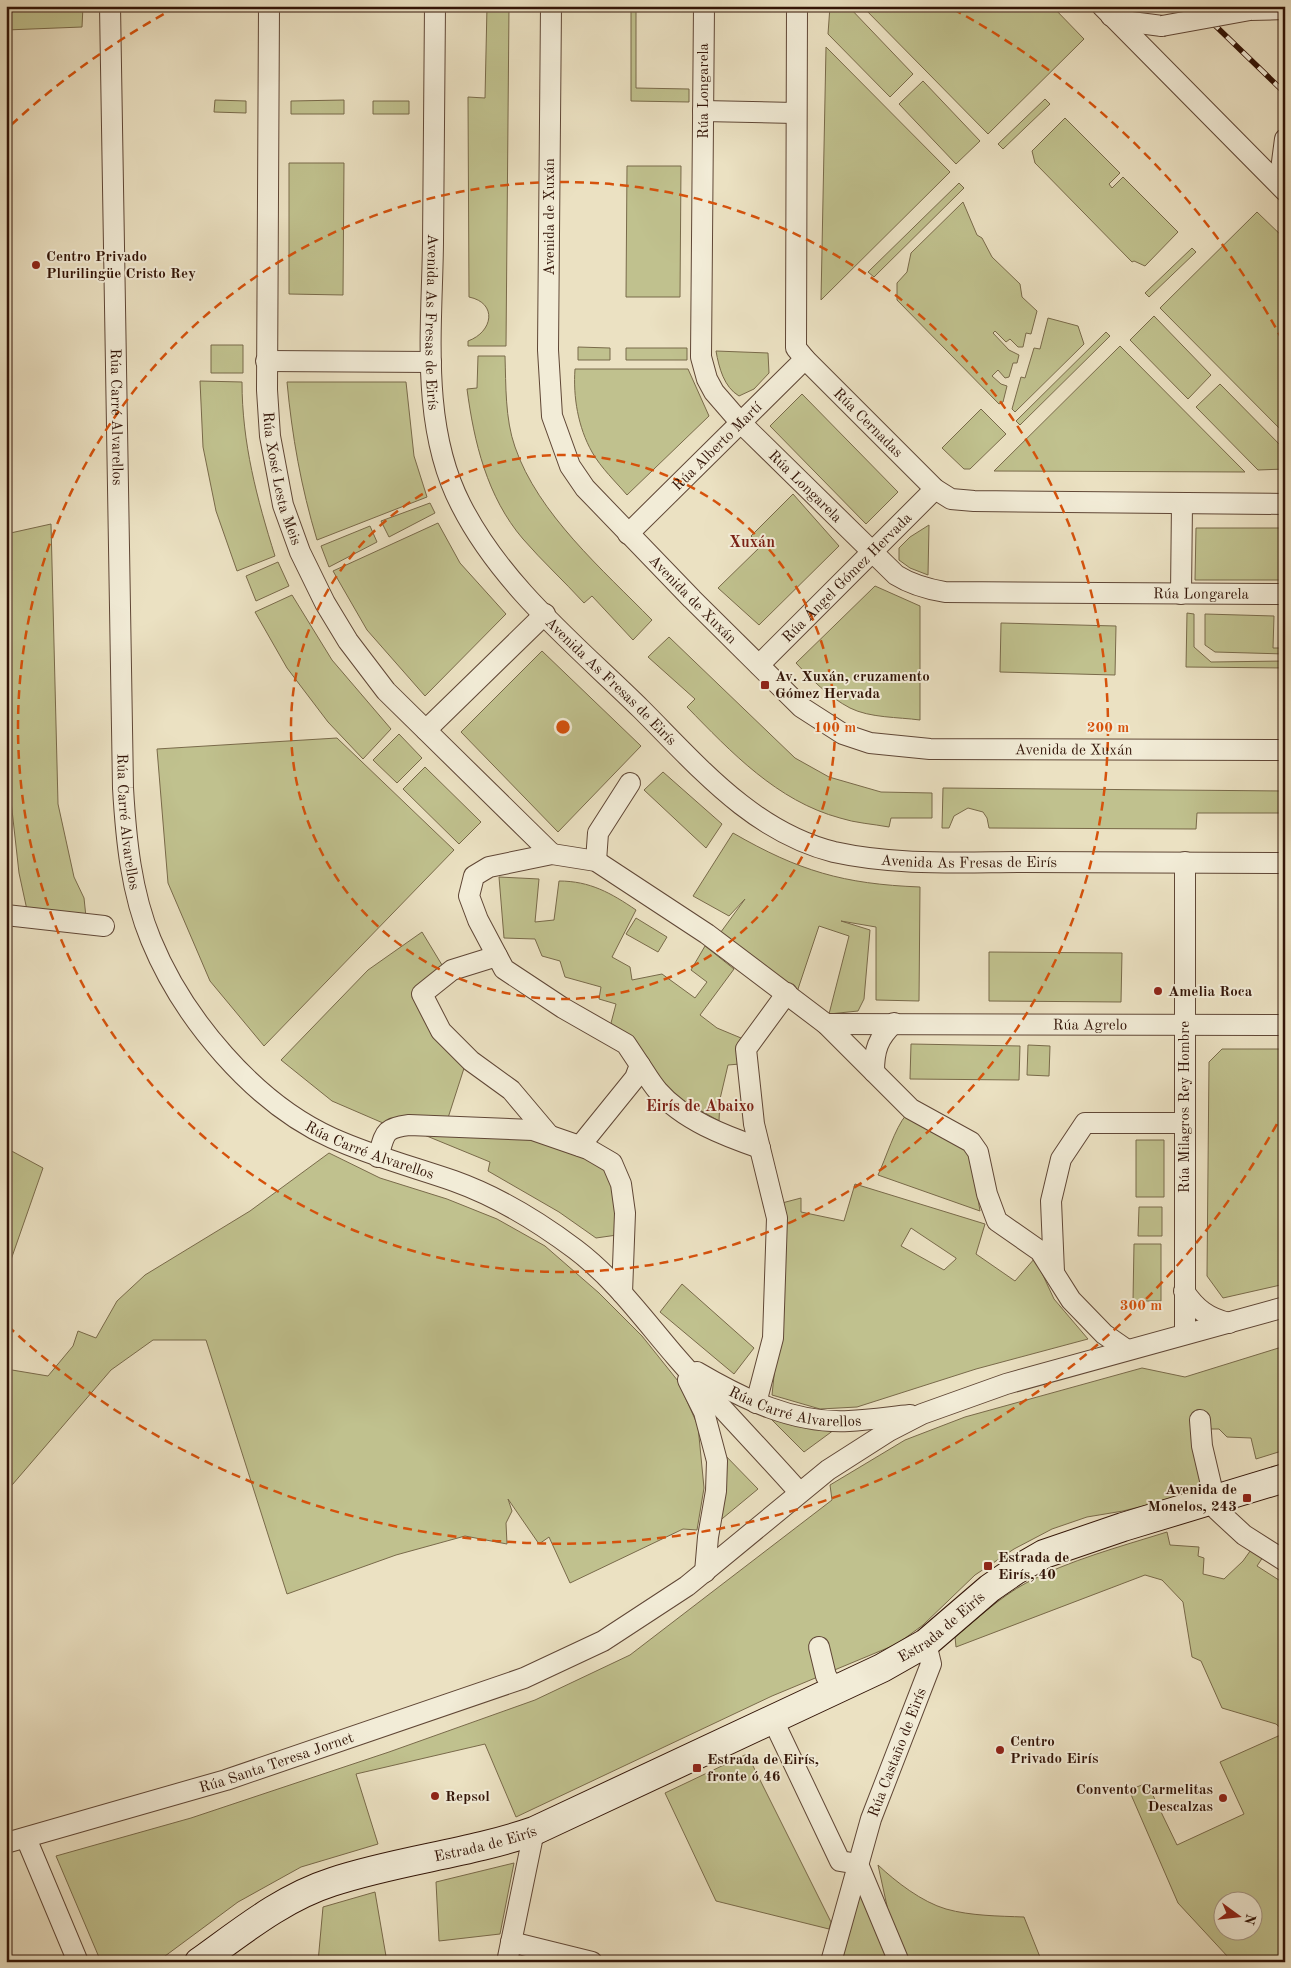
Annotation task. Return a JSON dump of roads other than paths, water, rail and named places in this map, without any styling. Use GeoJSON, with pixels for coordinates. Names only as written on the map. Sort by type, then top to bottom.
{"type":"FeatureCollection","features":[{"type":"Feature","properties":{"kind":"street","name":"Rúa Carré Alvarellos"},"geometry":{"type":"LineString","coordinates":[[110,6],[123,788],[126,834],[132,876],[151,940],[175,986],[219,1049],[250,1081],[310,1126],[330,1137],[378,1157],[455,1181],[506,1205],[576,1250],[622,1293],[678,1360],[799,1492]]}},
{"type":"Feature","properties":{"kind":"street","name":"Rúa Xosé Lesta Meis"},"geometry":{"type":"LineString","coordinates":[[269,6],[266,361],[270,436],[275,471],[283,505],[300,552],[324,603],[348,641],[386,691],[552,854]]}},
{"type":"Feature","properties":{"kind":"street","name":"Avenida As Fresas de Eirís"},"geometry":{"type":"LineString","coordinates":[[435,6],[432,362],[437,430],[448,476],[460,504],[495,560],[545,614],[707,777],[762,821],[808,844],[862,857],[934,862],[1285,863]]}},
{"type":"Feature","properties":{"kind":"street","name":"Avenida de Xuxán"},"geometry":{"type":"LineString","coordinates":[[550,6],[548,360],[552,416],[570,466],[584,488],[628,534],[801,707],[843,734],[886,746],[938,749],[1285,750]]}},
{"type":"Feature","properties":{"kind":"street","name":"Rúa Longarela"},"geometry":{"type":"LineString","coordinates":[[704,6],[701,358],[707,379],[714,392],[740,422],[896,575],[910,584],[945,592],[1285,594]]}},
{"type":"Feature","properties":{"kind":"street","name":"Rúa Cernadas"},"geometry":{"type":"LineString","coordinates":[[797,6],[795,113],[796,348],[805,359],[935,489],[951,499],[974,501],[1285,504]]}},
{"type":"Feature","properties":{"kind":"street"},"geometry":{"type":"LineString","coordinates":[[1106,11],[1131,22],[1162,26],[1250,10],[1285,9]]}},
{"type":"Feature","properties":{"kind":"street"},"geometry":{"type":"LineString","coordinates":[[1106,11],[1285,190]]}},
{"type":"Feature","properties":{"kind":"street"},"geometry":{"type":"LineString","coordinates":[[703,112],[795,113]]}},
{"type":"Feature","properties":{"kind":"street"},"geometry":{"type":"LineString","coordinates":[[1284,144],[1285,190]]}},
{"type":"Feature","properties":{"kind":"street","name":"Rúa Alberto Martí"},"geometry":{"type":"LineString","coordinates":[[628,534],[805,359]]}},
{"type":"Feature","properties":{"kind":"street"},"geometry":{"type":"LineString","coordinates":[[266,361],[432,362]]}},
{"type":"Feature","properties":{"kind":"street","name":"Rúa Ángel Gómez Hervada"},"geometry":{"type":"LineString","coordinates":[[759,665],[935,489]]}},
{"type":"Feature","properties":{"kind":"street"},"geometry":{"type":"LineString","coordinates":[[1181,594],[1182,502]]}},
{"type":"Feature","properties":{"kind":"street"},"geometry":{"type":"LineString","coordinates":[[426,730],[545,614]]}},
{"type":"Feature","properties":{"kind":"street"},"geometry":{"type":"LineString","coordinates":[[596,862],[598,833],[630,783]]}},
{"type":"Feature","properties":{"kind":"street"},"geometry":{"type":"LineString","coordinates":[[760,1148],[709,1127],[676,1107],[658,1091],[626,1044],[563,1008],[504,969],[478,920],[469,896],[474,876],[489,867],[552,854],[596,862],[707,934],[826,1024],[911,1109],[972,1142],[978,1152],[987,1194],[997,1221],[1040,1251],[1071,1300],[1088,1320],[1126,1350]]}},
{"type":"Feature","properties":{"kind":"street","name":"Rúa Milagros Rey Hombre"},"geometry":{"type":"LineString","coordinates":[[1185,862],[1185,1334]]}},
{"type":"Feature","properties":{"kind":"street"},"geometry":{"type":"LineString","coordinates":[[6,915],[104,926]]}},
{"type":"Feature","properties":{"kind":"street"},"geometry":{"type":"LineString","coordinates":[[497,956],[452,970],[422,994],[441,1031],[471,1062],[511,1090],[550,1136]]}},
{"type":"Feature","properties":{"kind":"street"},"geometry":{"type":"LineString","coordinates":[[756,1403],[772,1338],[777,1218],[754,1124],[746,1049],[787,993]]}},
{"type":"Feature","properties":{"kind":"street"},"geometry":{"type":"LineString","coordinates":[[874,1072],[874,1056],[878,1042],[894,1023]]}},
{"type":"Feature","properties":{"kind":"street","name":"Rúa Agrelo"},"geometry":{"type":"LineString","coordinates":[[826,1024],[1285,1025]]}},
{"type":"Feature","properties":{"kind":"street"},"geometry":{"type":"LineString","coordinates":[[580,1146],[634,1078],[640,1065]]}},
{"type":"Feature","properties":{"kind":"street"},"geometry":{"type":"LineString","coordinates":[[1054,1272],[1051,1201],[1061,1159],[1085,1123],[1185,1123]]}},
{"type":"Feature","properties":{"kind":"street"},"geometry":{"type":"LineString","coordinates":[[378,1157],[386,1131],[393,1127],[471,1126],[533,1130],[580,1146],[612,1162],[622,1184],[625,1213],[622,1293]]}},
{"type":"Feature","properties":{"kind":"street"},"geometry":{"type":"LineString","coordinates":[[1184,1291],[1192,1303],[1203,1313],[1229,1323]]}},
{"type":"Feature","properties":{"kind":"street"},"geometry":{"type":"LineString","coordinates":[[922,1414],[1006,1384],[1285,1307]]}},
{"type":"Feature","properties":{"kind":"street","name":"Rúa Carré Alvarellos"},"geometry":{"type":"LineString","coordinates":[[678,1360],[725,1388],[756,1403],[803,1417],[848,1421],[922,1414]]}},
{"type":"Feature","properties":{"kind":"street"},"geometry":{"type":"LineString","coordinates":[[678,1360],[704,1412],[717,1461],[716,1491],[708,1538],[705,1572]]}},
{"type":"Feature","properties":{"kind":"street","name":"Rúa Santa Teresa Jornet"},"geometry":{"type":"LineString","coordinates":[[6,1843],[226,1780],[524,1678],[603,1641],[687,1586],[799,1492],[857,1451],[922,1414]]}},
{"type":"Feature","properties":{"kind":"street"},"geometry":{"type":"LineString","coordinates":[[1200,1420],[1202,1446],[1217,1510],[1244,1535],[1285,1561]]}},
{"type":"Feature","properties":{"kind":"street","name":"Estrada de Eirís"},"geometry":{"type":"LineString","coordinates":[[199,1962],[268,1912],[289,1900],[330,1882],[408,1861],[489,1846],[534,1831],[882,1668],[926,1643],[990,1588],[1044,1554],[1285,1478]]}},
{"type":"Feature","properties":{"kind":"street","name":"Rúa Castaño de Eirís"},"geometry":{"type":"LineString","coordinates":[[831,1962],[871,1819],[931,1664],[926,1643]]}},
{"type":"Feature","properties":{"kind":"street"},"geometry":{"type":"LineString","coordinates":[[819,1647],[826,1676],[835,1689]]}},
{"type":"Feature","properties":{"kind":"street"},"geometry":{"type":"LineString","coordinates":[[772,1718],[840,1861],[858,1864],[899,1962]]}},
{"type":"Feature","properties":{"kind":"street"},"geometry":{"type":"LineString","coordinates":[[507,1962],[534,1831]]}},
{"type":"Feature","properties":{"kind":"street"},"geometry":{"type":"LineString","coordinates":[[26,1838],[78,1962]]}},
{"type":"Feature","properties":{"kind":"street"},"geometry":{"type":"LineString","coordinates":[[511,1942],[592,1962]]}},
{"type":"Feature","properties":{"kind":"railway"},"geometry":{"type":"LineString","coordinates":[[1195,6],[1285,93]]}},
{"type":"Feature","properties":{"kind":"place","name":"Centro Privado Plurilingüe Cristo Rey"},"geometry":{"type":"Point","coordinates":[36,265]}},
{"type":"Feature","properties":{"kind":"place","name":"Av. Xuxán, cruzamento Gómez Hervada"},"geometry":{"type":"Point","coordinates":[765,685]}},
{"type":"Feature","properties":{"kind":"place","name":"Amelia Roca"},"geometry":{"type":"Point","coordinates":[1158,991]}},
{"type":"Feature","properties":{"kind":"place","name":"Avenida de Monelos, 243"},"geometry":{"type":"Point","coordinates":[1247,1498]}},
{"type":"Feature","properties":{"kind":"place","name":"Estrada de Eirís, 40"},"geometry":{"type":"Point","coordinates":[988,1566]}},
{"type":"Feature","properties":{"kind":"place","name":"Centro Privado Eirís"},"geometry":{"type":"Point","coordinates":[1000,1750]}},
{"type":"Feature","properties":{"kind":"place","name":"Estrada de Eirís, fronte ó 46"},"geometry":{"type":"Point","coordinates":[697,1768]}},
{"type":"Feature","properties":{"kind":"place","name":"Repsol"},"geometry":{"type":"Point","coordinates":[435,1796]}},
{"type":"Feature","properties":{"kind":"place","name":"Convento Carmelitas Descalzas"},"geometry":{"type":"Point","coordinates":[1223,1798]}},
{"type":"Feature","properties":{"kind":"district","name":"Xuxán"},"geometry":{"type":"Point","coordinates":[752,541]}},
{"type":"Feature","properties":{"kind":"district","name":"Eirís de Abaixo"},"geometry":{"type":"Point","coordinates":[700,1105]}}]}
